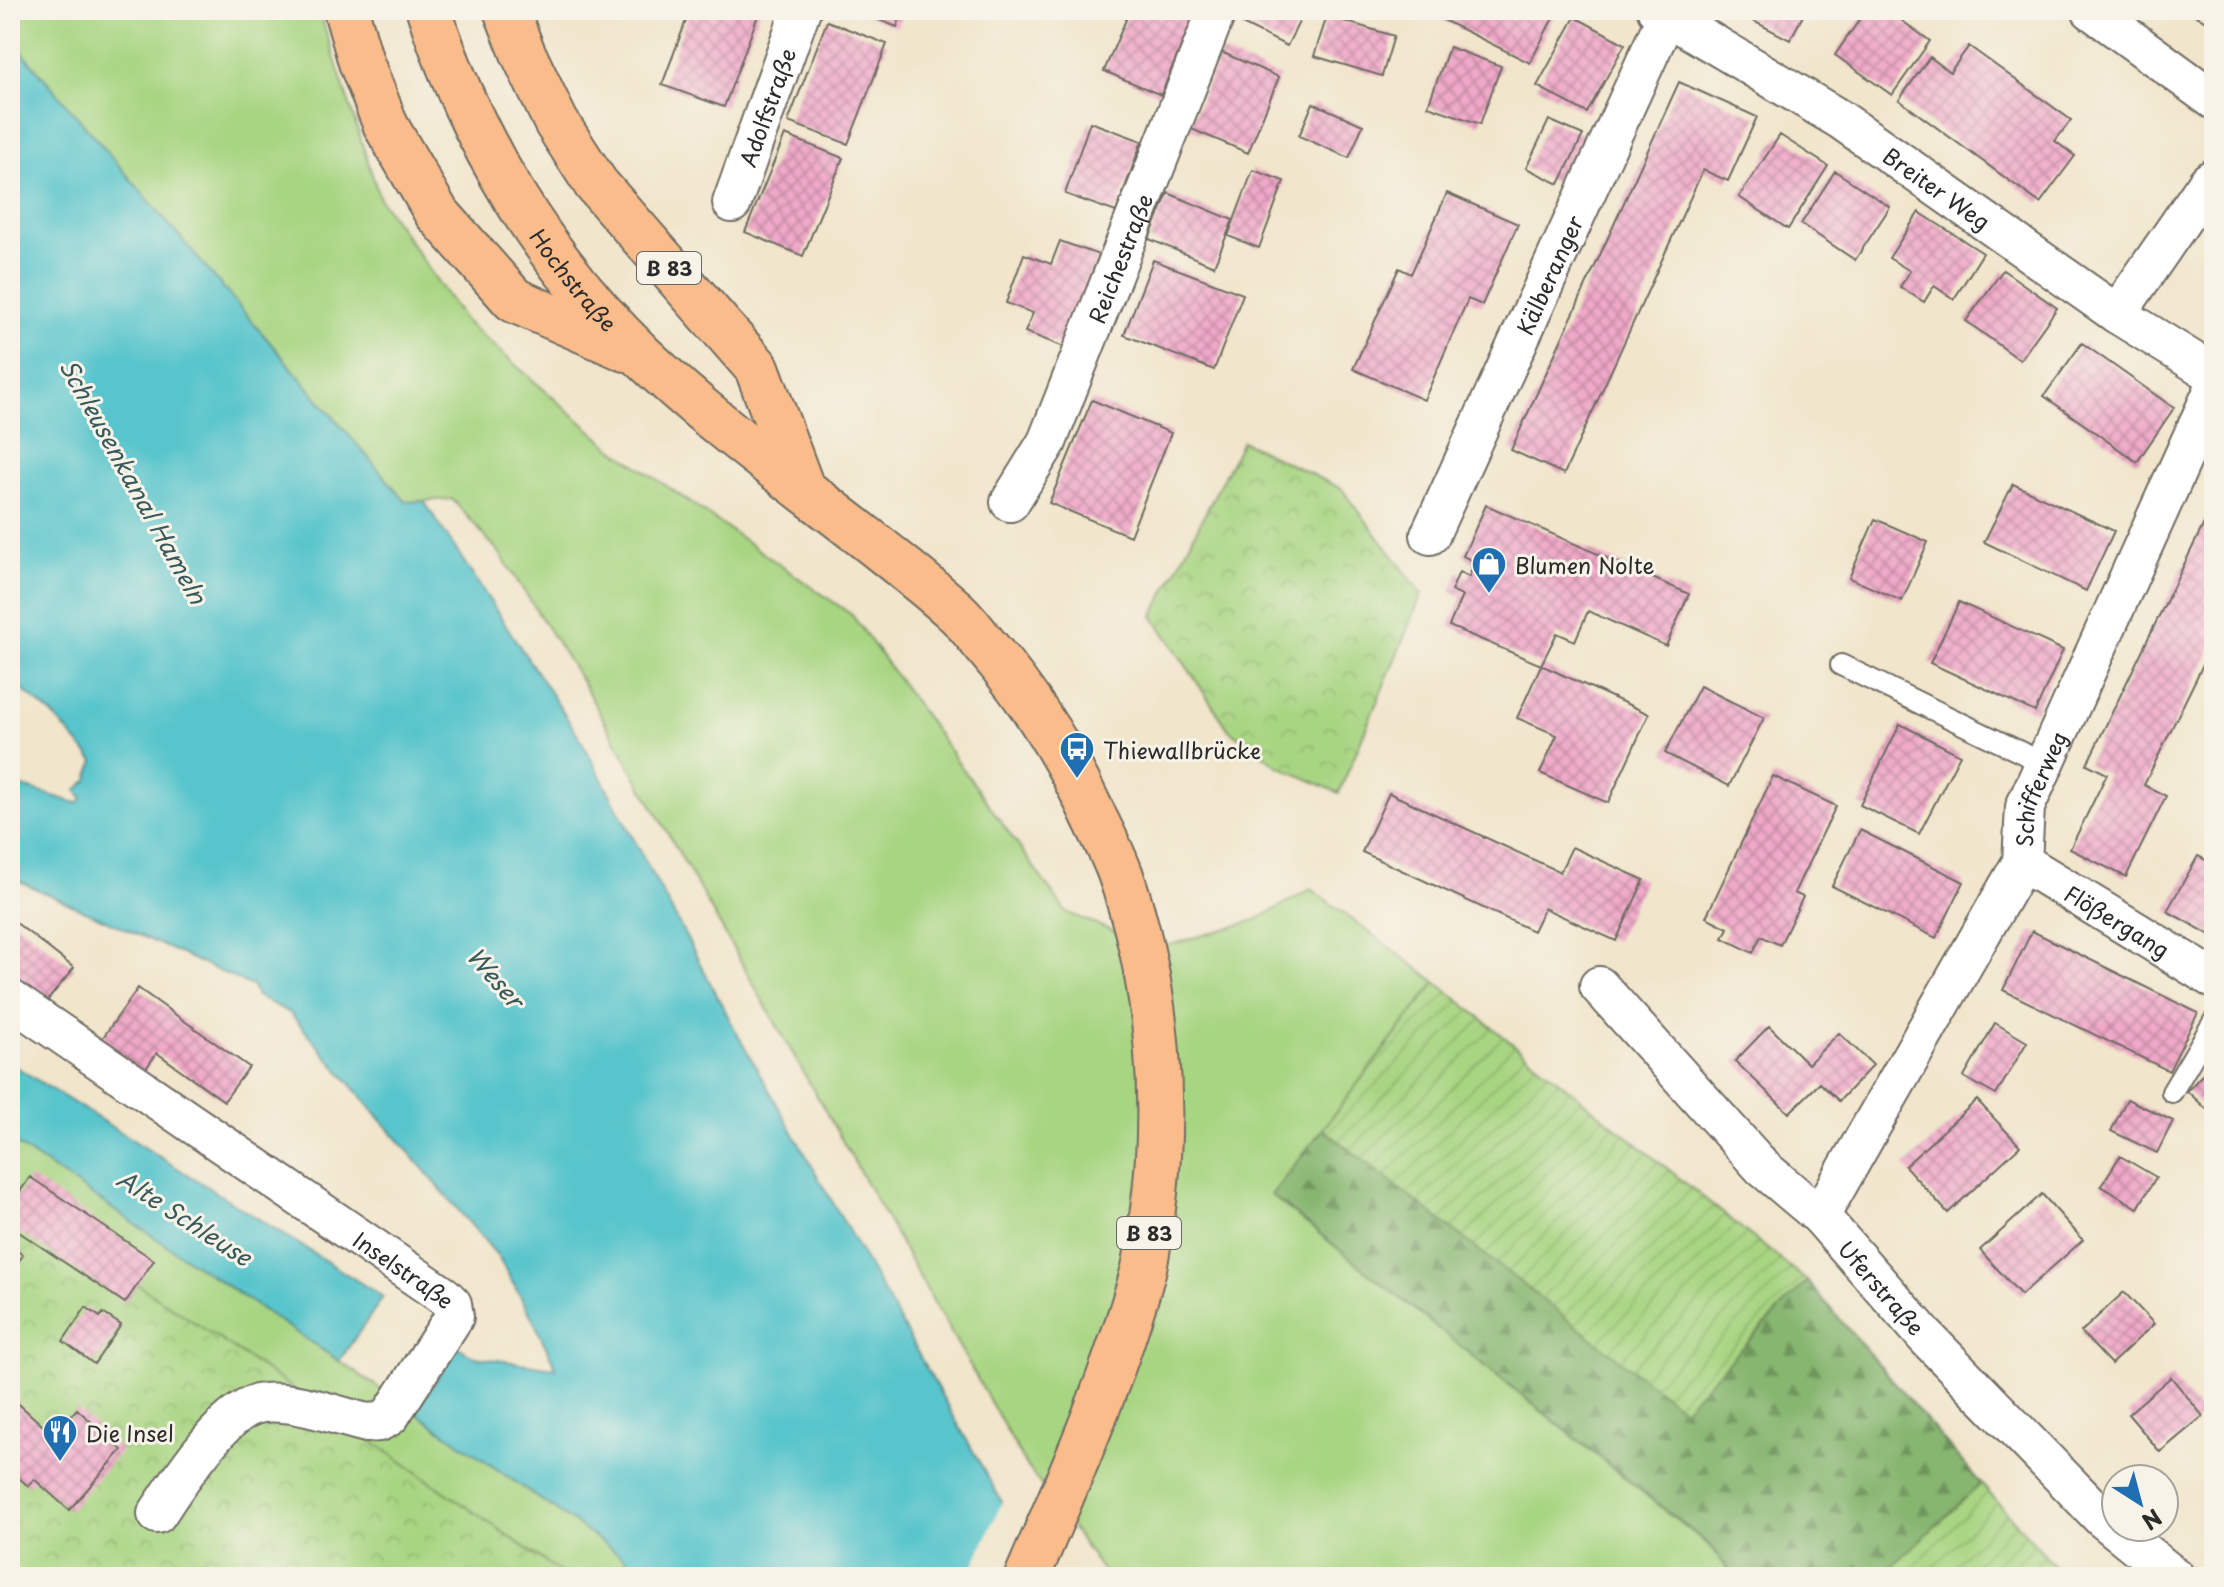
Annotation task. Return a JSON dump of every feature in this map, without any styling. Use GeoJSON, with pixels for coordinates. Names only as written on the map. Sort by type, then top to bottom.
{"type":"FeatureCollection","features":[{"type":"Feature","properties":{"kind":"main road","name":"B 83"},"geometry":{"type":"LineString","coordinates":[[346,10],[361,62],[386,126],[436,212],[514,300],[644,358]]}},
{"type":"Feature","properties":{"kind":"main road","name":"Hochstraße"},"geometry":{"type":"LineString","coordinates":[[429,10],[438,39],[479,134],[537,235],[603,316],[644,358],[707,413],[802,488]]}},
{"type":"Feature","properties":{"kind":"main road","name":"B 83"},"geometry":{"type":"LineString","coordinates":[[506,10],[556,122],[596,184],[757,368],[802,488],[957,612],[1003,666],[1032,703],[1077,780],[1120,872],[1136,927],[1154,1021],[1160,1097],[1157,1179],[1144,1268],[1126,1324],[1094,1421],[1027,1577]]}},
{"type":"Feature","properties":{"kind":"street","name":"Adolfstraße"},"geometry":{"type":"LineString","coordinates":[[732,203],[801,10]]}},
{"type":"Feature","properties":{"kind":"street","name":"Reichestraße"},"geometry":{"type":"LineString","coordinates":[[1010,502],[1047,442],[1217,10]]}},
{"type":"Feature","properties":{"kind":"street"},"geometry":{"type":"LineString","coordinates":[[2091,10],[2214,100]]}},
{"type":"Feature","properties":{"kind":"street","name":"Breiter Weg"},"geometry":{"type":"LineString","coordinates":[[1662,12],[1841,120],[2117,314],[2214,374]]}},
{"type":"Feature","properties":{"kind":"street","name":"Kälberanger"},"geometry":{"type":"LineString","coordinates":[[1430,535],[1662,12]]}},
{"type":"Feature","properties":{"kind":"street"},"geometry":{"type":"LineString","coordinates":[[2117,314],[2208,182],[2214,178]]}},
{"type":"Feature","properties":{"kind":"street","name":"Schifferweg"},"geometry":{"type":"LineString","coordinates":[[1820,1216],[2022,862],[2025,807],[2214,389]]}},
{"type":"Feature","properties":{"kind":"street","name":"Flößergang"},"geometry":{"type":"LineString","coordinates":[[2022,862],[2214,979]]}},
{"type":"Feature","properties":{"kind":"street","name":"Uferstraße"},"geometry":{"type":"LineString","coordinates":[[1599,986],[1763,1168],[1820,1216],[1925,1336],[2103,1519],[2175,1577]]}},
{"type":"Feature","properties":{"kind":"street","name":"Inselstraße"},"geometry":{"type":"LineString","coordinates":[[10,999],[452,1304],[454,1317],[390,1416],[379,1422],[367,1423],[291,1404],[259,1403],[227,1424],[191,1461],[157,1514]]}},
{"type":"Feature","properties":{"kind":"lane"},"geometry":{"type":"LineString","coordinates":[[1841,665],[2045,764]]}},
{"type":"Feature","properties":{"kind":"lane"},"geometry":{"type":"LineString","coordinates":[[2172,1092],[2214,1021]]}},
{"type":"Feature","properties":{"kind":"green space"},"geometry":{"type":"Polygon","coordinates":[[[10,10],[319,10],[380,199],[465,321],[609,446],[852,615],[1066,912],[1156,949],[1256,920],[1311,889],[1436,982],[1272,1195],[1712,1548],[1733,1577],[1107,1577],[1025,1463],[581,680],[499,552],[452,499],[406,502],[10,38],[10,10]]]}},
{"type":"Feature","properties":{"kind":"green space"},"geometry":{"type":"Polygon","coordinates":[[[1242,441],[1342,489],[1422,594],[1339,793],[1278,766],[1229,730],[1153,616],[1242,441]]]}},
{"type":"Feature","properties":{"kind":"green space"},"geometry":{"type":"Polygon","coordinates":[[[1436,982],[1807,1281],[1683,1409],[1323,1129],[1436,982]]]}},
{"type":"Feature","properties":{"kind":"green space"},"geometry":{"type":"Polygon","coordinates":[[[1323,1129],[1683,1408],[1807,1281],[1981,1484],[1880,1577],[1733,1577],[1712,1547],[1271,1195],[1323,1129]]]}},
{"type":"Feature","properties":{"kind":"green space"},"geometry":{"type":"Polygon","coordinates":[[[10,1140],[415,1412],[652,1577],[10,1577],[10,1140]]]}},
{"type":"Feature","properties":{"kind":"green space"},"geometry":{"type":"Polygon","coordinates":[[[10,1199],[388,1452],[567,1577],[10,1577],[10,1199]]]}},
{"type":"Feature","properties":{"kind":"green space"},"geometry":{"type":"Polygon","coordinates":[[[1981,1484],[2065,1577],[1880,1577],[1981,1484]]]}},
{"type":"Feature","properties":{"kind":"water"},"geometry":{"type":"Polygon","coordinates":[[[10,38],[406,502],[424,501],[580,738],[738,1035],[999,1497],[1050,1577],[652,1577],[415,1412],[458,1347],[475,1357],[556,1368],[497,1255],[290,1013],[257,996],[252,986],[10,877],[10,783],[76,803],[82,797],[76,790],[88,780],[94,761],[52,714],[19,687],[10,673],[10,38]]]}},
{"type":"Feature","properties":{"kind":"water","name":"Alte Schleuse"},"geometry":{"type":"Polygon","coordinates":[[[10,1063],[383,1297],[339,1361],[10,1140],[10,1063]]]}},
{"type":"Feature","properties":{"kind":"pier"},"geometry":{"type":"Polygon","coordinates":[[[1004,1497],[1054,1575],[1054,1577],[969,1577],[1004,1497]]]}},
{"type":"Feature","properties":{"kind":"building"},"geometry":{"type":"Polygon","coordinates":[[[690,10],[760,10],[724,107],[662,85],[690,10]]]}},
{"type":"Feature","properties":{"kind":"building"},"geometry":{"type":"Polygon","coordinates":[[[853,10],[903,10],[897,27],[853,10]]]}},
{"type":"Feature","properties":{"kind":"building"},"geometry":{"type":"Polygon","coordinates":[[[1130,10],[1196,10],[1161,95],[1104,71],[1130,10]]]}},
{"type":"Feature","properties":{"kind":"building"},"geometry":{"type":"Polygon","coordinates":[[[1236,10],[1305,10],[1287,46],[1232,19],[1236,10]]]}},
{"type":"Feature","properties":{"kind":"building"},"geometry":{"type":"Polygon","coordinates":[[[1441,10],[1557,10],[1530,63],[1437,17],[1441,10]]]}},
{"type":"Feature","properties":{"kind":"building"},"geometry":{"type":"Polygon","coordinates":[[[1732,10],[1806,10],[1790,40],[1732,10]]]}},
{"type":"Feature","properties":{"kind":"building"},"geometry":{"type":"Polygon","coordinates":[[[1866,10],[1887,10],[1930,41],[1892,95],[1835,55],[1866,10]]]}},
{"type":"Feature","properties":{"kind":"building"},"geometry":{"type":"Polygon","coordinates":[[[2185,10],[2214,10],[2214,25],[2185,10]]]}},
{"type":"Feature","properties":{"kind":"building"},"geometry":{"type":"Polygon","coordinates":[[[1327,16],[1394,36],[1382,76],[1314,56],[1327,16]]]}},
{"type":"Feature","properties":{"kind":"building"},"geometry":{"type":"Polygon","coordinates":[[[1575,17],[1625,44],[1587,113],[1537,86],[1575,17]]]}},
{"type":"Feature","properties":{"kind":"building"},"geometry":{"type":"Polygon","coordinates":[[[827,21],[887,44],[848,144],[788,122],[827,21]]]}},
{"type":"Feature","properties":{"kind":"building"},"geometry":{"type":"Polygon","coordinates":[[[1969,46],[2071,120],[2055,141],[2075,156],[2040,203],[1899,100],[1930,57],[1950,72],[1969,46]]]}},
{"type":"Feature","properties":{"kind":"building"},"geometry":{"type":"Polygon","coordinates":[[[1449,47],[1501,66],[1480,124],[1428,106],[1449,47]]]}},
{"type":"Feature","properties":{"kind":"building"},"geometry":{"type":"Polygon","coordinates":[[[1221,52],[1279,77],[1248,153],[1189,128],[1221,52]]]}},
{"type":"Feature","properties":{"kind":"building"},"geometry":{"type":"Polygon","coordinates":[[[1679,82],[1757,117],[1728,181],[1703,170],[1564,474],[1511,450],[1679,82]]]}},
{"type":"Feature","properties":{"kind":"building"},"geometry":{"type":"Polygon","coordinates":[[[1313,103],[1363,125],[1349,158],[1299,136],[1313,103]]]}},
{"type":"Feature","properties":{"kind":"building"},"geometry":{"type":"Polygon","coordinates":[[[1549,120],[1583,135],[1559,184],[1526,168],[1549,120]]]}},
{"type":"Feature","properties":{"kind":"building"},"geometry":{"type":"Polygon","coordinates":[[[1090,122],[1142,141],[1116,212],[1065,194],[1090,122]]]}},
{"type":"Feature","properties":{"kind":"building"},"geometry":{"type":"Polygon","coordinates":[[[785,135],[843,158],[803,256],[745,232],[785,135]]]}},
{"type":"Feature","properties":{"kind":"building"},"geometry":{"type":"Polygon","coordinates":[[[1780,135],[1828,166],[1788,229],[1739,197],[1780,135]]]}},
{"type":"Feature","properties":{"kind":"building"},"geometry":{"type":"Polygon","coordinates":[[[1253,170],[1284,181],[1259,248],[1228,236],[1253,170]]]}},
{"type":"Feature","properties":{"kind":"building"},"geometry":{"type":"Polygon","coordinates":[[[1835,171],[1890,207],[1855,260],[1801,224],[1835,171]]]}},
{"type":"Feature","properties":{"kind":"building"},"geometry":{"type":"Polygon","coordinates":[[[1168,193],[1233,220],[1214,266],[1149,239],[1168,193]]]}},
{"type":"Feature","properties":{"kind":"building"},"geometry":{"type":"Polygon","coordinates":[[[1447,193],[1518,224],[1482,305],[1468,299],[1424,400],[1353,369],[1399,268],[1411,274],[1447,193]]]}},
{"type":"Feature","properties":{"kind":"building"},"geometry":{"type":"Polygon","coordinates":[[[1919,212],[1983,253],[1954,299],[1934,286],[1924,302],[1900,287],[1910,271],[1889,258],[1919,212]]]}},
{"type":"Feature","properties":{"kind":"building"},"geometry":{"type":"Polygon","coordinates":[[[1060,241],[1099,255],[1064,347],[1025,332],[1033,313],[1006,303],[1024,254],[1051,264],[1060,241]]]}},
{"type":"Feature","properties":{"kind":"building"},"geometry":{"type":"Polygon","coordinates":[[[1153,260],[1243,294],[1214,370],[1124,335],[1153,260]]]}},
{"type":"Feature","properties":{"kind":"building"},"geometry":{"type":"Polygon","coordinates":[[[2003,270],[2057,308],[2020,360],[1966,321],[2003,270]]]}},
{"type":"Feature","properties":{"kind":"building"},"geometry":{"type":"Polygon","coordinates":[[[2082,343],[2174,408],[2137,462],[2044,396],[2082,343]]]}},
{"type":"Feature","properties":{"kind":"building"},"geometry":{"type":"Polygon","coordinates":[[[1092,400],[1171,433],[1130,536],[1049,503],[1092,400]]]}},
{"type":"Feature","properties":{"kind":"building"},"geometry":{"type":"Polygon","coordinates":[[[2013,484],[2114,531],[2086,591],[1984,542],[2013,484]]]}},
{"type":"Feature","properties":{"kind":"building"},"geometry":{"type":"Polygon","coordinates":[[[2214,503],[2214,642],[2144,785],[2166,796],[2126,877],[2070,849],[2107,774],[2087,764],[2214,503]]]}},
{"type":"Feature","properties":{"kind":"building"},"geometry":{"type":"Polygon","coordinates":[[[1486,505],[1689,594],[1666,646],[1588,611],[1575,641],[1557,633],[1541,665],[1449,626],[1462,596],[1451,591],[1459,572],[1469,577],[1475,562],[1463,556],[1486,505]]]}},
{"type":"Feature","properties":{"kind":"building"},"geometry":{"type":"Polygon","coordinates":[[[1875,519],[1928,542],[1902,601],[1849,578],[1875,519]]]}},
{"type":"Feature","properties":{"kind":"building"},"geometry":{"type":"Polygon","coordinates":[[[1959,602],[2063,650],[2035,712],[1930,663],[1959,602]]]}},
{"type":"Feature","properties":{"kind":"building"},"geometry":{"type":"Polygon","coordinates":[[[1541,665],[1649,714],[1608,803],[1540,773],[1557,735],[1517,718],[1541,665]]]}},
{"type":"Feature","properties":{"kind":"building"},"geometry":{"type":"Polygon","coordinates":[[[1700,686],[1764,718],[1729,786],[1665,753],[1700,686]]]}},
{"type":"Feature","properties":{"kind":"building"},"geometry":{"type":"Polygon","coordinates":[[[1900,724],[1960,755],[1919,834],[1860,805],[1900,724]]]}},
{"type":"Feature","properties":{"kind":"building"},"geometry":{"type":"Polygon","coordinates":[[[1773,776],[1836,806],[1794,893],[1803,897],[1780,945],[1761,936],[1753,953],[1723,938],[1728,928],[1706,917],[1773,776]]]}},
{"type":"Feature","properties":{"kind":"building"},"geometry":{"type":"Polygon","coordinates":[[[1389,793],[1560,872],[1572,847],[1644,880],[1616,941],[1544,908],[1533,931],[1362,852],[1389,793]]]}},
{"type":"Feature","properties":{"kind":"building"},"geometry":{"type":"Polygon","coordinates":[[[1860,830],[1964,882],[1936,938],[1832,886],[1860,830]]]}},
{"type":"Feature","properties":{"kind":"building"},"geometry":{"type":"Polygon","coordinates":[[[2198,856],[2214,864],[2214,937],[2167,911],[2198,856]]]}},
{"type":"Feature","properties":{"kind":"building"},"geometry":{"type":"Polygon","coordinates":[[[10,918],[74,968],[43,1006],[10,980],[10,918]]]}},
{"type":"Feature","properties":{"kind":"building"},"geometry":{"type":"Polygon","coordinates":[[[2032,931],[2198,1013],[2169,1071],[2003,990],[2032,931]]]}},
{"type":"Feature","properties":{"kind":"building"},"geometry":{"type":"Polygon","coordinates":[[[138,988],[249,1067],[224,1101],[157,1053],[142,1074],[99,1043],[138,988]]]}},
{"type":"Feature","properties":{"kind":"building"},"geometry":{"type":"Polygon","coordinates":[[[1995,1023],[2027,1042],[1996,1095],[1964,1077],[1995,1023]]]}},
{"type":"Feature","properties":{"kind":"building"},"geometry":{"type":"Polygon","coordinates":[[[1769,1026],[1808,1064],[1839,1033],[1873,1065],[1839,1101],[1820,1083],[1789,1113],[1735,1061],[1769,1026]]]}},
{"type":"Feature","properties":{"kind":"building"},"geometry":{"type":"Polygon","coordinates":[[[2214,1062],[2214,1116],[2187,1091],[2214,1062]]]}},
{"type":"Feature","properties":{"kind":"building"},"geometry":{"type":"Polygon","coordinates":[[[2127,1099],[2173,1121],[2157,1153],[2111,1131],[2127,1099]]]}},
{"type":"Feature","properties":{"kind":"building"},"geometry":{"type":"Polygon","coordinates":[[[1977,1100],[2020,1146],[1948,1213],[1905,1166],[1977,1100]]]}},
{"type":"Feature","properties":{"kind":"building"},"geometry":{"type":"Polygon","coordinates":[[[2120,1156],[2156,1177],[2138,1208],[2101,1186],[2120,1156]]]}},
{"type":"Feature","properties":{"kind":"building"},"geometry":{"type":"Polygon","coordinates":[[[30,1177],[154,1260],[125,1303],[10,1226],[10,1206],[30,1177]]]}},
{"type":"Feature","properties":{"kind":"building"},"geometry":{"type":"Polygon","coordinates":[[[2042,1194],[2083,1240],[2021,1295],[1980,1250],[2042,1194]]]}},
{"type":"Feature","properties":{"kind":"building"},"geometry":{"type":"Polygon","coordinates":[[[10,1246],[23,1255],[10,1274],[10,1246]]]}},
{"type":"Feature","properties":{"kind":"building"},"geometry":{"type":"Polygon","coordinates":[[[2124,1292],[2154,1324],[2111,1364],[2081,1332],[2124,1292]]]}},
{"type":"Feature","properties":{"kind":"building"},"geometry":{"type":"Polygon","coordinates":[[[86,1307],[100,1317],[103,1313],[121,1325],[94,1364],[63,1341],[86,1307]]]}},
{"type":"Feature","properties":{"kind":"building"},"geometry":{"type":"Polygon","coordinates":[[[2171,1377],[2203,1416],[2160,1452],[2128,1414],[2171,1377]]]}},
{"type":"Feature","properties":{"kind":"building","name":"Die Insel"},"geometry":{"type":"Polygon","coordinates":[[[10,1396],[53,1435],[77,1409],[122,1450],[69,1510],[34,1479],[28,1486],[18,1477],[10,1485],[10,1396]]]}},
{"type":"Feature","properties":{"kind":"place","name":"Blumen Nolte"},"geometry":{"type":"Point","coordinates":[1489,595]}},
{"type":"Feature","properties":{"kind":"place","name":"Thiewallbrücke"},"geometry":{"type":"Point","coordinates":[1077,780]}},
{"type":"Feature","properties":{"kind":"place","name":"Die Insel"},"geometry":{"type":"Point","coordinates":[60,1463]}},
{"type":"Feature","properties":{"kind":"water label","name":"Schleusenkanal Hameln"},"geometry":{"type":"Point","coordinates":[134,481]}},
{"type":"Feature","properties":{"kind":"water label","name":"Weser"},"geometry":{"type":"Point","coordinates":[496,977]}}]}
